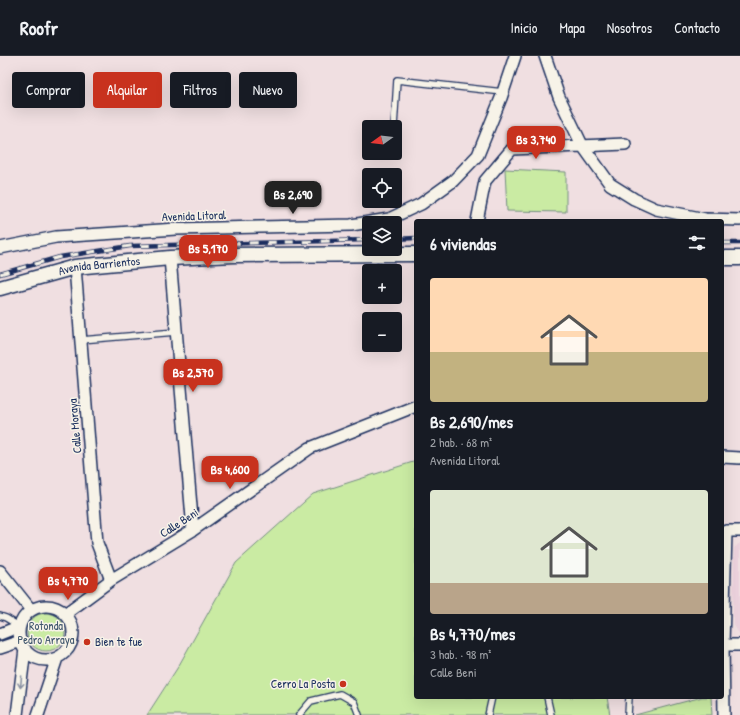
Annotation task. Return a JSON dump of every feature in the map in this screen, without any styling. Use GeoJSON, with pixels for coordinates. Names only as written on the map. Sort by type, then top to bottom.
{"type":"FeatureCollection","features":[{"type":"Feature","properties":{"kind":"street","name":"Avenida Litoral"},"geometry":{"type":"LineString","coordinates":[[0,248],[56,237],[176,229],[351,225],[389,219],[421,204],[453,181],[478,154],[503,92],[515,56]]}},
{"type":"Feature","properties":{"kind":"street"},"geometry":{"type":"LineString","coordinates":[[545,56],[559,97],[582,146],[610,184],[634,199],[656,209],[705,219]]}},
{"type":"Feature","properties":{"kind":"street"},"geometry":{"type":"LineString","coordinates":[[477,219],[485,182],[512,149],[625,144]]}},
{"type":"Feature","properties":{"kind":"street"},"geometry":{"type":"LineString","coordinates":[[724,220],[740,220]]}},
{"type":"Feature","properties":{"kind":"street","name":"Avenida Barrientos"},"geometry":{"type":"LineString","coordinates":[[0,288],[75,267],[170,258],[234,255],[414,254]]}},
{"type":"Feature","properties":{"kind":"street"},"geometry":{"type":"LineString","coordinates":[[170,258],[193,530]]}},
{"type":"Feature","properties":{"kind":"street"},"geometry":{"type":"LineString","coordinates":[[724,258],[740,258]]}},
{"type":"Feature","properties":{"kind":"street","name":"Calle Moraya"},"geometry":{"type":"LineString","coordinates":[[75,267],[97,543],[111,580]]}},
{"type":"Feature","properties":{"kind":"street","name":"Calle Beni"},"geometry":{"type":"LineString","coordinates":[[65,614],[111,580],[193,530],[310,448],[414,407]]}},
{"type":"Feature","properties":{"kind":"street"},"geometry":{"type":"LineString","coordinates":[[724,457],[740,458]]}},
{"type":"Feature","properties":{"kind":"street"},"geometry":{"type":"LineString","coordinates":[[724,588],[726,531],[740,531]]}},
{"type":"Feature","properties":{"kind":"street"},"geometry":{"type":"LineString","coordinates":[[0,571],[31,610]]}},
{"type":"Feature","properties":{"kind":"street"},"geometry":{"type":"LineString","coordinates":[[17,715],[23,645],[20,634],[22,620],[31,610],[40,606],[49,606],[58,608],[65,614],[72,625],[73,638],[70,646],[57,658],[48,660],[39,659],[31,655],[23,645]]}},
{"type":"Feature","properties":{"kind":"street"},"geometry":{"type":"LineString","coordinates":[[0,634],[20,626]]}},
{"type":"Feature","properties":{"kind":"street"},"geometry":{"type":"LineString","coordinates":[[0,648],[23,645]]}},
{"type":"Feature","properties":{"kind":"street"},"geometry":{"type":"LineString","coordinates":[[724,645],[740,645]]}},
{"type":"Feature","properties":{"kind":"street"},"geometry":{"type":"LineString","coordinates":[[38,715],[57,658]]}},
{"type":"Feature","properties":{"kind":"street"},"geometry":{"type":"LineString","coordinates":[[724,699],[724,715]]}},
{"type":"Feature","properties":{"kind":"lane"},"geometry":{"type":"LineString","coordinates":[[394,120],[397,80],[503,92]]}},
{"type":"Feature","properties":{"kind":"lane"},"geometry":{"type":"LineString","coordinates":[[81,340],[176,332]]}},
{"type":"Feature","properties":{"kind":"lane"},"geometry":{"type":"LineString","coordinates":[[0,616],[20,626]]}},
{"type":"Feature","properties":{"kind":"lane"},"geometry":{"type":"LineString","coordinates":[[299,715],[312,701],[340,694],[354,702],[359,715]]}},
{"type":"Feature","properties":{"kind":"lane"},"geometry":{"type":"LineString","coordinates":[[488,715],[492,699]]}},
{"type":"Feature","properties":{"kind":"lane"},"geometry":{"type":"LineString","coordinates":[[548,699],[552,715]]}},
{"type":"Feature","properties":{"kind":"lane"},"geometry":{"type":"LineString","coordinates":[[628,715],[629,699]]}},
{"type":"Feature","properties":{"kind":"shaded area"},"geometry":{"type":"Polygon","coordinates":[[[740,543],[740,635],[733,624],[734,548],[740,543]]]}},
{"type":"Feature","properties":{"kind":"green space"},"geometry":{"type":"Polygon","coordinates":[[[505,169],[566,172],[566,212],[507,211],[505,169]]]}},
{"type":"Feature","properties":{"kind":"green space"},"geometry":{"type":"Polygon","coordinates":[[[414,462],[414,699],[607,699],[610,715],[147,715],[178,667],[236,563],[313,494],[414,462]]]}},
{"type":"Feature","properties":{"kind":"green space","name":"Rotonda Pedro Arraya"},"geometry":{"type":"Polygon","coordinates":[[[42,613],[50,613],[60,618],[64,625],[64,639],[60,646],[50,651],[42,651],[32,646],[30,643],[27,636],[27,628],[32,618],[35,616],[42,613]]]}},
{"type":"Feature","properties":{"kind":"green space"},"geometry":{"type":"Polygon","coordinates":[[[695,699],[711,699],[712,715],[635,715],[695,699]]]}},
{"type":"Feature","properties":{"kind":"railway"},"geometry":{"type":"LineString","coordinates":[[402,239],[414,238]]}},
{"type":"Feature","properties":{"kind":"railway"},"geometry":{"type":"LineString","coordinates":[[0,274],[60,257],[130,246],[362,240]]}},
{"type":"Feature","properties":{"kind":"railway"},"geometry":{"type":"LineString","coordinates":[[724,243],[740,243]]}},
{"type":"Feature","properties":{"kind":"place","name":"Bien te fue"},"geometry":{"type":"Point","coordinates":[87,642]}},
{"type":"Feature","properties":{"kind":"place","name":"Cerro La Posta"},"geometry":{"type":"Point","coordinates":[343,684]}}]}
